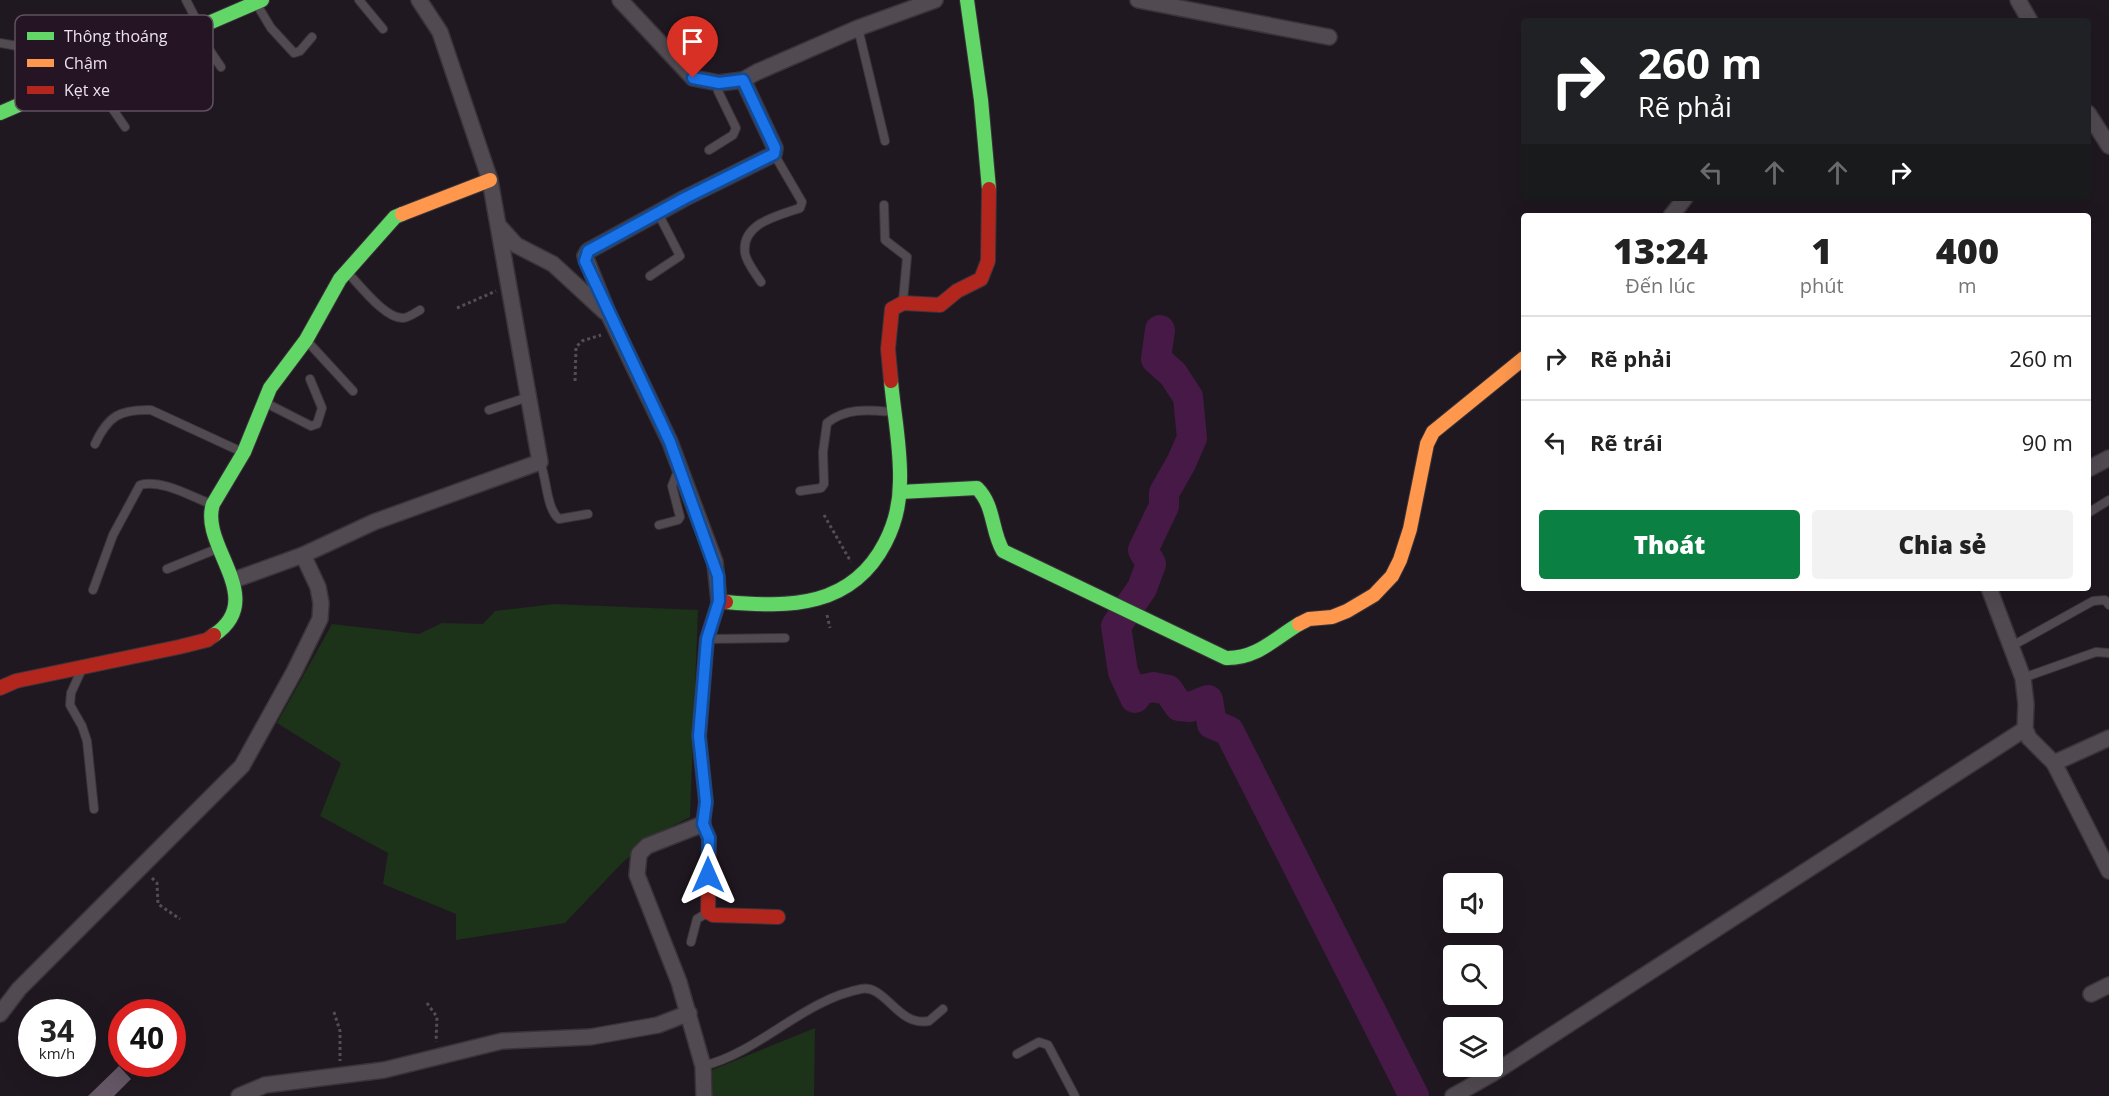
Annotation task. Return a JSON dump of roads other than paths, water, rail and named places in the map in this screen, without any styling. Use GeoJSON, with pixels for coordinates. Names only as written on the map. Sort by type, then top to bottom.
{"type":"FeatureCollection","features":[{"type":"Feature","properties":{"kind":"street"},"geometry":{"type":"LineString","coordinates":[[234,580],[303,555],[374,522],[540,462],[490,180],[441,32],[419,0]]}},
{"type":"Feature","properties":{"kind":"street"},"geometry":{"type":"LineString","coordinates":[[620,0],[693,78],[719,83],[743,80],[858,28],[935,0]]}},
{"type":"Feature","properties":{"kind":"street"},"geometry":{"type":"LineString","coordinates":[[719,601],[750,605],[797,604],[822,599],[861,579],[881,557],[894,519],[900,492],[889,324],[892,309],[903,302],[938,305],[947,302],[961,288],[979,282],[985,274],[990,225],[987,171],[967,0]]}},
{"type":"Feature","properties":{"kind":"street"},"geometry":{"type":"LineString","coordinates":[[1138,0],[1329,37]]}},
{"type":"Feature","properties":{"kind":"street"},"geometry":{"type":"LineString","coordinates":[[2018,0],[2028,18]]}},
{"type":"Feature","properties":{"kind":"street"},"geometry":{"type":"LineString","coordinates":[[213,21],[255,2]]}},
{"type":"Feature","properties":{"kind":"street"},"geometry":{"type":"LineString","coordinates":[[743,80],[775,148],[774,154],[658,213],[588,251],[585,256],[608,313],[670,442],[715,562],[719,601],[707,639],[699,736],[706,802],[703,824],[709,838],[708,912],[712,915],[778,916]]}},
{"type":"Feature","properties":{"kind":"street"},"geometry":{"type":"LineString","coordinates":[[0,113],[15,107]]}},
{"type":"Feature","properties":{"kind":"street"},"geometry":{"type":"LineString","coordinates":[[2091,118],[2109,146]]}},
{"type":"Feature","properties":{"kind":"street"},"geometry":{"type":"LineString","coordinates":[[0,688],[16,681],[207,640],[226,627],[234,605],[234,580],[212,528],[210,513],[244,452],[270,388],[306,340],[346,271],[395,217],[490,180]]}},
{"type":"Feature","properties":{"kind":"street"},"geometry":{"type":"LineString","coordinates":[[1673,213],[1683,201]]}},
{"type":"Feature","properties":{"kind":"street"},"geometry":{"type":"LineString","coordinates":[[498,225],[516,245],[553,264],[600,310],[608,313]]}},
{"type":"Feature","properties":{"kind":"street"},"geometry":{"type":"LineString","coordinates":[[900,492],[977,488],[984,494],[992,510],[996,542],[1003,551],[1134,611],[1226,658],[1238,660],[1259,652],[1299,623],[1314,617],[1330,618],[1367,600],[1384,587],[1396,571],[1403,551],[1427,444],[1434,432],[1521,360]]}},
{"type":"Feature","properties":{"kind":"street"},"geometry":{"type":"LineString","coordinates":[[2091,468],[2109,458]]}},
{"type":"Feature","properties":{"kind":"street"},"geometry":{"type":"LineString","coordinates":[[0,1014],[19,989],[242,766],[294,672],[320,619],[321,603],[318,587],[303,555]]}},
{"type":"Feature","properties":{"kind":"street"},"geometry":{"type":"LineString","coordinates":[[1990,591],[2023,678],[2026,704],[2025,729],[2029,738],[2054,763],[2109,871]]}},
{"type":"Feature","properties":{"kind":"street"},"geometry":{"type":"LineString","coordinates":[[1453,1096],[1502,1068],[2025,729]]}},
{"type":"Feature","properties":{"kind":"street"},"geometry":{"type":"LineString","coordinates":[[2054,763],[2109,738]]}},
{"type":"Feature","properties":{"kind":"street"},"geometry":{"type":"LineString","coordinates":[[703,824],[647,846],[639,854],[637,875],[679,982],[703,1066],[704,1096]]}},
{"type":"Feature","properties":{"kind":"street"},"geometry":{"type":"LineString","coordinates":[[2091,994],[2109,985]]}},
{"type":"Feature","properties":{"kind":"street"},"geometry":{"type":"LineString","coordinates":[[239,1096],[265,1085],[384,1070],[502,1041],[590,1037],[658,1024],[688,1013]]}},
{"type":"Feature","properties":{"kind":"lane"},"geometry":{"type":"LineString","coordinates":[[186,0],[192,15]]}},
{"type":"Feature","properties":{"kind":"lane"},"geometry":{"type":"LineString","coordinates":[[359,0],[382,29]]}},
{"type":"Feature","properties":{"kind":"lane"},"geometry":{"type":"LineString","coordinates":[[255,2],[271,28],[294,53],[300,51],[312,37]]}},
{"type":"Feature","properties":{"kind":"lane"},"geometry":{"type":"LineString","coordinates":[[858,28],[885,141]]}},
{"type":"Feature","properties":{"kind":"lane"},"geometry":{"type":"LineString","coordinates":[[0,43],[15,46]]}},
{"type":"Feature","properties":{"kind":"lane"},"geometry":{"type":"LineString","coordinates":[[213,54],[221,67]]}},
{"type":"Feature","properties":{"kind":"lane"},"geometry":{"type":"LineString","coordinates":[[709,150],[733,135],[736,128],[718,91],[719,83]]}},
{"type":"Feature","properties":{"kind":"lane"},"geometry":{"type":"LineString","coordinates":[[114,111],[125,127]]}},
{"type":"Feature","properties":{"kind":"lane"},"geometry":{"type":"LineString","coordinates":[[761,282],[745,254],[746,238],[755,226],[800,208],[802,202],[774,154]]}},
{"type":"Feature","properties":{"kind":"lane"},"geometry":{"type":"LineString","coordinates":[[884,205],[885,240],[907,257],[903,302]]}},
{"type":"Feature","properties":{"kind":"lane"},"geometry":{"type":"LineString","coordinates":[[650,276],[680,256],[658,213]]}},
{"type":"Feature","properties":{"kind":"lane"},"geometry":{"type":"LineString","coordinates":[[346,271],[370,297],[395,317],[405,318],[420,310]]}},
{"type":"Feature","properties":{"kind":"lane"},"geometry":{"type":"LineString","coordinates":[[306,340],[353,392]]}},
{"type":"Feature","properties":{"kind":"lane"},"geometry":{"type":"LineString","coordinates":[[264,403],[311,426],[317,424],[322,408],[310,379]]}},
{"type":"Feature","properties":{"kind":"lane"},"geometry":{"type":"LineString","coordinates":[[489,410],[528,397]]}},
{"type":"Feature","properties":{"kind":"lane"},"geometry":{"type":"LineString","coordinates":[[95,444],[105,423],[111,418],[136,409],[151,410],[244,452]]}},
{"type":"Feature","properties":{"kind":"lane"},"geometry":{"type":"LineString","coordinates":[[800,491],[821,488],[824,484],[823,452],[827,423],[839,414],[861,410],[895,412]]}},
{"type":"Feature","properties":{"kind":"lane"},"geometry":{"type":"LineString","coordinates":[[540,462],[546,476],[554,514],[559,519],[588,514]]}},
{"type":"Feature","properties":{"kind":"lane"},"geometry":{"type":"LineString","coordinates":[[659,525],[678,520],[680,517],[672,486],[679,468]]}},
{"type":"Feature","properties":{"kind":"lane"},"geometry":{"type":"LineString","coordinates":[[93,590],[113,535],[140,485],[149,483],[159,485],[213,504]]}},
{"type":"Feature","properties":{"kind":"lane"},"geometry":{"type":"LineString","coordinates":[[2091,511],[2109,500]]}},
{"type":"Feature","properties":{"kind":"lane"},"geometry":{"type":"LineString","coordinates":[[167,569],[220,548]]}},
{"type":"Feature","properties":{"kind":"lane"},"geometry":{"type":"LineString","coordinates":[[2012,646],[2093,601],[2105,600],[2109,605]]}},
{"type":"Feature","properties":{"kind":"lane"},"geometry":{"type":"LineString","coordinates":[[707,639],[785,638]]}},
{"type":"Feature","properties":{"kind":"lane"},"geometry":{"type":"LineString","coordinates":[[2023,678],[2096,652],[2109,653]]}},
{"type":"Feature","properties":{"kind":"lane"},"geometry":{"type":"LineString","coordinates":[[84,668],[73,687],[70,705],[82,726],[87,741],[94,809]]}},
{"type":"Feature","properties":{"kind":"lane"},"geometry":{"type":"LineString","coordinates":[[691,942],[697,919],[708,912]]}},
{"type":"Feature","properties":{"kind":"lane"},"geometry":{"type":"LineString","coordinates":[[703,1066],[724,1061],[836,997],[865,988],[875,992],[909,1020],[929,1021],[943,1009]]}},
{"type":"Feature","properties":{"kind":"lane"},"geometry":{"type":"LineString","coordinates":[[1017,1054],[1039,1042],[1048,1045],[1075,1096]]}},
{"type":"Feature","properties":{"kind":"waterway"},"geometry":{"type":"LineString","coordinates":[[1160,330],[1156,359],[1173,374],[1188,397],[1192,438],[1164,493],[1164,506],[1143,550],[1151,564],[1142,588],[1116,626],[1123,672],[1135,698],[1140,690],[1153,687],[1168,690],[1179,706],[1190,707],[1208,700],[1212,724],[1229,731],[1414,1096]]}}]}
